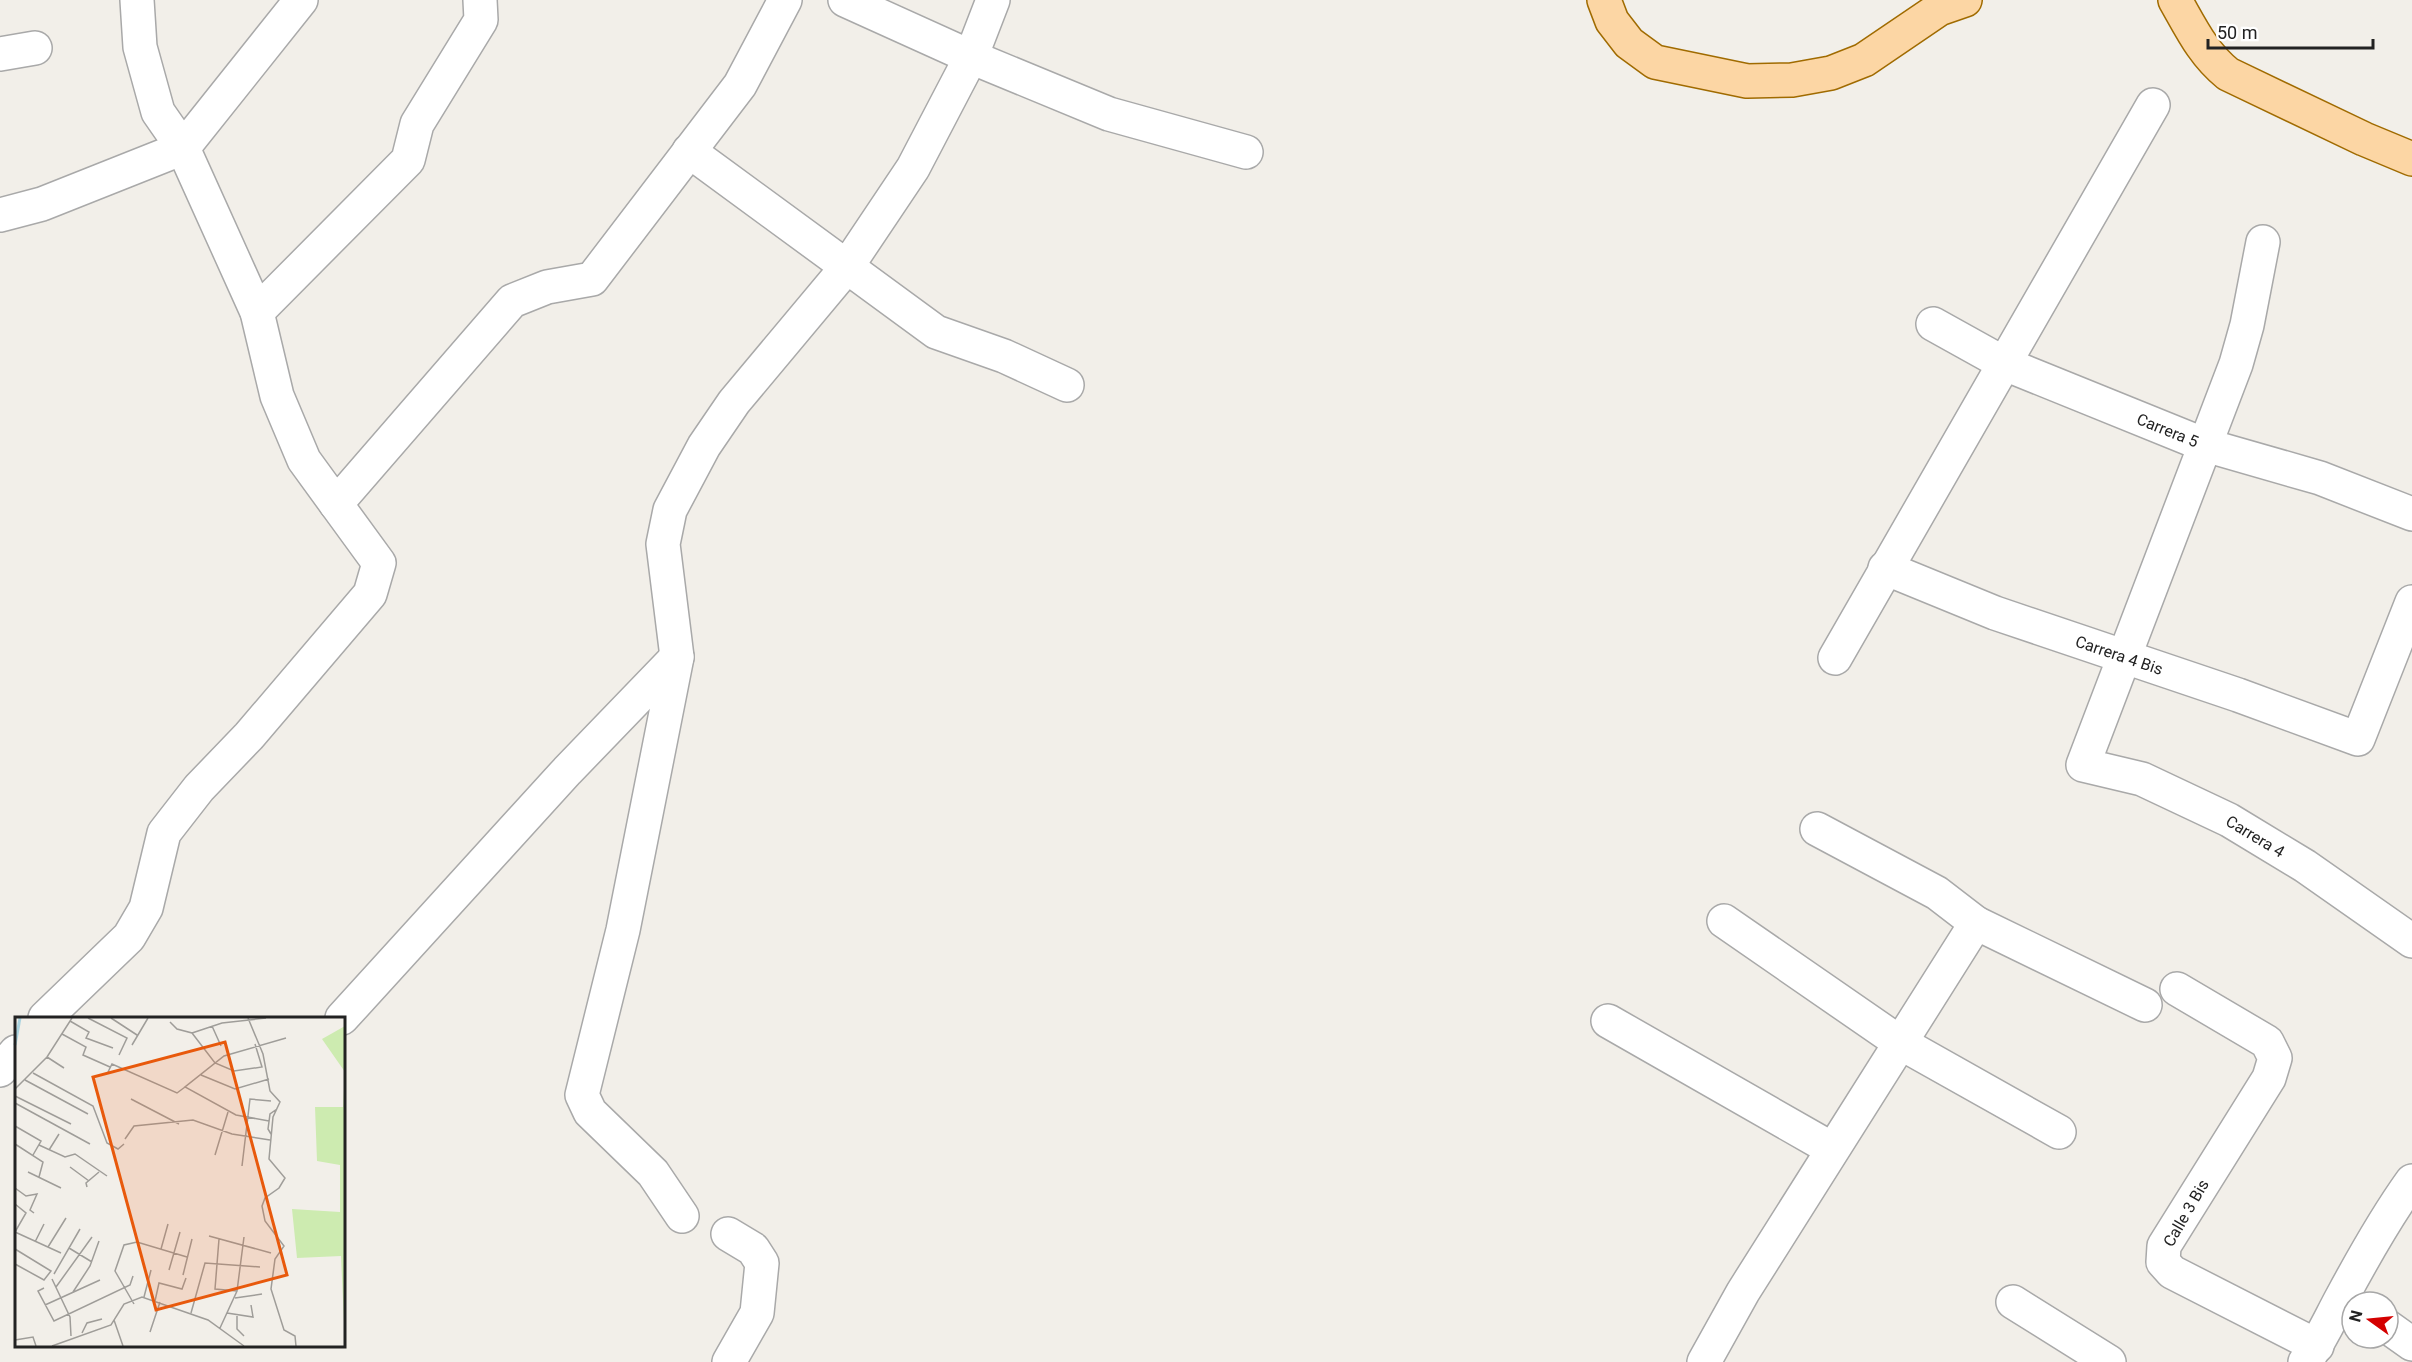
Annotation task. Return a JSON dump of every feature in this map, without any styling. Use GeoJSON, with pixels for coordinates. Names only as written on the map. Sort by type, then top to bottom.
{"type":"FeatureCollection","features":[{"type":"Feature","properties":{"kind":"main road"},"geometry":{"type":"LineString","coordinates":[[1604,0],[1612,21],[1629,43],[1655,62],[1747,81],[1792,80],[1832,74],[1864,60],[1939,9],[1965,0]]}},
{"type":"Feature","properties":{"kind":"main road"},"geometry":{"type":"LineString","coordinates":[[2175,0],[2201,48],[2228,74],[2364,139],[2412,159]]}},
{"type":"Feature","properties":{"kind":"street"},"geometry":{"type":"LineString","coordinates":[[46,1017],[129,938],[146,908],[164,833],[199,788],[249,736],[370,594],[379,563],[304,460],[277,396],[257,312],[183,148],[158,112],[140,46],[137,0]]}},
{"type":"Feature","properties":{"kind":"street"},"geometry":{"type":"LineString","coordinates":[[0,215],[42,204],[183,148],[301,0]]}},
{"type":"Feature","properties":{"kind":"street"},"geometry":{"type":"LineString","coordinates":[[257,312],[408,160],[417,124],[481,20],[480,0]]}},
{"type":"Feature","properties":{"kind":"street"},"geometry":{"type":"LineString","coordinates":[[336,504],[512,301],[547,287],[592,279],[740,85],[785,0]]}},
{"type":"Feature","properties":{"kind":"street"},"geometry":{"type":"LineString","coordinates":[[845,0],[971,57],[1108,114],[1246,153]]}},
{"type":"Feature","properties":{"kind":"street"},"geometry":{"type":"LineString","coordinates":[[682,1216],[654,1173],[590,1112],[582,1095],[623,930],[677,657],[663,544],[670,510],[705,446],[734,402],[846,268],[913,168],[971,57],[993,0]]}},
{"type":"Feature","properties":{"kind":"street"},"geometry":{"type":"LineString","coordinates":[[0,54],[35,48]]}},
{"type":"Feature","properties":{"kind":"street"},"geometry":{"type":"LineString","coordinates":[[1835,658],[2153,105]]}},
{"type":"Feature","properties":{"kind":"street"},"geometry":{"type":"LineString","coordinates":[[689,151],[936,332],[1004,356],[1067,385]]}},
{"type":"Feature","properties":{"kind":"street"},"geometry":{"type":"LineString","coordinates":[[2123,656],[2236,364],[2247,324],[2263,242]]}},
{"type":"Feature","properties":{"kind":"street","name":"Carrera 5"},"geometry":{"type":"LineString","coordinates":[[1933,324],[2005,364],[2205,445],[2320,478],[2412,514]]}},
{"type":"Feature","properties":{"kind":"street","name":"Carrera 4 Bis"},"geometry":{"type":"LineString","coordinates":[[1885,568],[1995,613],[2358,739],[2412,602]]}},
{"type":"Feature","properties":{"kind":"street","name":"Carrera 4"},"geometry":{"type":"LineString","coordinates":[[2123,656],[2083,765],[2142,779],[2229,820],[2305,866],[2412,941]]}},
{"type":"Feature","properties":{"kind":"street"},"geometry":{"type":"LineString","coordinates":[[343,1017],[567,771],[677,657]]}},
{"type":"Feature","properties":{"kind":"street"},"geometry":{"type":"LineString","coordinates":[[1817,829],[1937,893],[1976,923],[2145,1005]]}},
{"type":"Feature","properties":{"kind":"street"},"geometry":{"type":"LineString","coordinates":[[1724,921],[1899,1042],[2059,1132]]}},
{"type":"Feature","properties":{"kind":"street"},"geometry":{"type":"LineString","coordinates":[[1704,1362],[1743,1292],[1976,923]]}},
{"type":"Feature","properties":{"kind":"street","name":"Calle 3 Bis"},"geometry":{"type":"LineString","coordinates":[[2177,989],[2267,1042],[2275,1058],[2269,1078],[2164,1246],[2163,1262],[2172,1272],[2311,1354]]}},
{"type":"Feature","properties":{"kind":"street"},"geometry":{"type":"LineString","coordinates":[[1608,1021],[1832,1149]]}},
{"type":"Feature","properties":{"kind":"street"},"geometry":{"type":"LineString","coordinates":[[0,1070],[15,1053]]}},
{"type":"Feature","properties":{"kind":"street"},"geometry":{"type":"LineString","coordinates":[[2352,1290],[2397,1203],[2412,1181]]}},
{"type":"Feature","properties":{"kind":"street"},"geometry":{"type":"LineString","coordinates":[[728,1234],[753,1249],[762,1263],[757,1313],[729,1362]]}},
{"type":"Feature","properties":{"kind":"street"},"geometry":{"type":"LineString","coordinates":[[2013,1302],[2109,1362]]}},
{"type":"Feature","properties":{"kind":"street"},"geometry":{"type":"LineString","coordinates":[[2311,1354],[2340,1310]]}}]}
